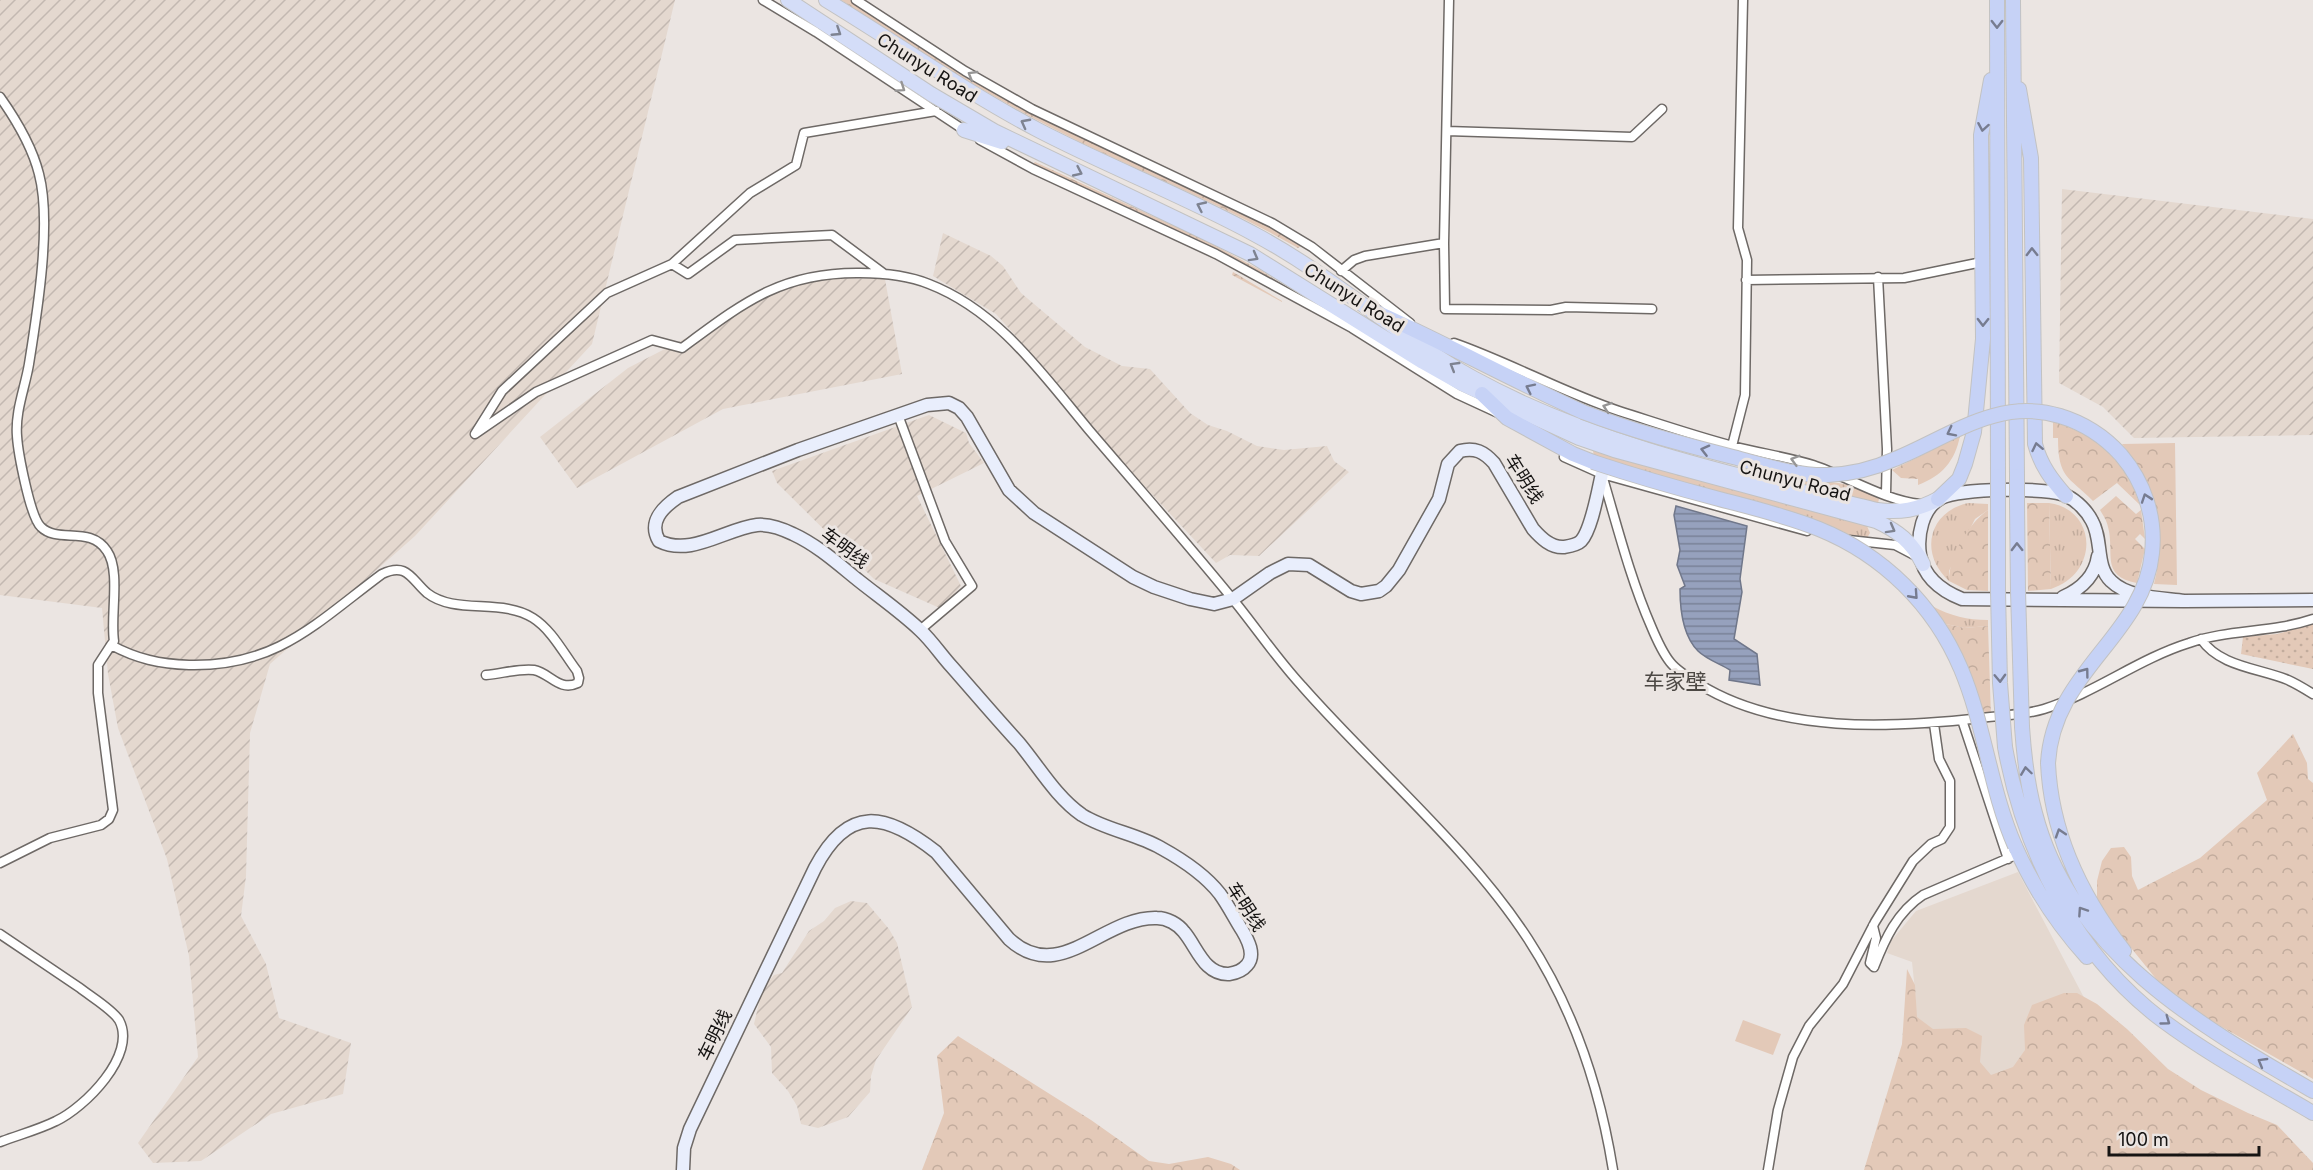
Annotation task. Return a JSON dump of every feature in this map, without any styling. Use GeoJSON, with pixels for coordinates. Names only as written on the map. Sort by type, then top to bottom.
{"type":"FeatureCollection","features":[{"type":"Feature","properties":{"kind":"highway"},"geometry":{"type":"LineString","coordinates":[[1997,0],[1998,591],[2000,683],[2005,747],[2019,810],[2053,891],[2086,941],[2142,1003]]}},
{"type":"Feature","properties":{"kind":"highway"},"geometry":{"type":"LineString","coordinates":[[2013,0],[2018,591],[2022,727],[2028,783],[2035,815],[2057,868],[2080,909],[2095,930],[2132,969],[2155,990],[2226,1041],[2313,1091]]}},
{"type":"Feature","properties":{"kind":"highway"},"geometry":{"type":"LineString","coordinates":[[2012,48],[2031,158],[2036,444],[2038,455],[2049,476],[2066,496]]}},
{"type":"Feature","properties":{"kind":"highway"},"geometry":{"type":"LineString","coordinates":[[1934,501],[1959,479],[1974,432],[1983,339],[1981,135],[1997,49]]}},
{"type":"Feature","properties":{"kind":"highway"},"geometry":{"type":"LineString","coordinates":[[1369,309],[1422,332],[1501,374],[1583,412],[1642,434],[1775,468],[1819,475],[1871,469],[1974,421],[2008,412],[2032,411],[2055,414],[2076,421],[2096,433],[2125,459],[2144,492],[2152,526],[2151,563],[2144,587],[2132,610],[2081,675],[2066,700],[2054,728],[2048,764],[2052,807],[2058,830],[2077,877],[2120,946],[2155,990]]}},
{"type":"Feature","properties":{"kind":"highway"},"geometry":{"type":"LineString","coordinates":[[1482,394],[1507,418],[1573,454],[1646,479],[1801,522],[1852,544],[1894,575],[1931,616],[1961,669],[1972,699],[1999,806],[2014,853],[2039,894],[2067,933],[2100,971],[2122,990],[2218,1057],[2313,1113]]}},
{"type":"Feature","properties":{"kind":"main road","name":"Chunyu Road"},"geometry":{"type":"LineString","coordinates":[[788,0],[931,94],[994,131],[1211,234],[1303,287],[1423,362],[1482,394],[1579,438],[1614,450],[1876,521],[1908,540],[1923,564]]}},
{"type":"Feature","properties":{"kind":"main road","name":"Chunyu Road"},"geometry":{"type":"LineString","coordinates":[[826,0],[910,55],[1005,112],[1259,236],[1289,253],[1434,354],[1493,388],[1544,412],[1622,442],[1877,510],[1905,511],[1934,501]]}},
{"type":"Feature","properties":{"kind":"main road"},"geometry":{"type":"LineString","coordinates":[[964,130],[1042,155]]}},
{"type":"Feature","properties":{"kind":"main road"},"geometry":{"type":"LineString","coordinates":[[1303,287],[1352,328]]}},
{"type":"Feature","properties":{"kind":"main road","name":"车明线"},"geometry":{"type":"LineString","coordinates":[[683,1170],[684,1148],[690,1129],[815,868],[826,847],[843,830],[852,825],[872,822],[888,824],[925,843],[936,852],[1009,939],[1019,948],[1030,953],[1044,956],[1068,952],[1105,932],[1135,921],[1160,918],[1171,922],[1185,933],[1202,960],[1213,970],[1226,974],[1236,972],[1250,962],[1252,955],[1245,935],[1219,893],[1161,847],[1094,821],[1070,805],[1027,752],[920,630],[823,552],[792,533],[773,526],[756,525],[682,547],[672,546],[659,541],[655,527],[660,511],[678,497],[798,450],[898,415],[940,402],[949,403],[959,408],[975,428],[1009,490],[1034,513],[1133,577],[1154,587],[1203,603],[1224,603],[1288,564],[1309,565],[1351,591],[1360,594],[1371,594],[1386,586],[1399,570],[1433,509],[1443,486],[1448,464],[1460,451],[1478,450],[1486,454],[1494,463],[1533,529],[1540,537],[1560,548],[1581,541],[1587,531],[1602,474]]}},
{"type":"Feature","properties":{"kind":"main road"},"geometry":{"type":"LineString","coordinates":[[2184,601],[2133,593],[2115,585],[2104,574],[2092,521],[2081,507],[2066,496],[2040,491],[1962,492],[1934,501],[1920,531],[1919,543],[1923,564],[1930,578],[1939,587],[1962,599],[2184,601],[2313,600]]}},
{"type":"Feature","properties":{"kind":"main road"},"geometry":{"type":"LineString","coordinates":[[2059,599],[2079,588],[2090,577],[2097,563],[2099,545]]}},
{"type":"Feature","properties":{"kind":"street"},"geometry":{"type":"LineString","coordinates":[[764,0],[964,130],[1033,170],[1216,254],[1352,328],[1457,394],[1507,418],[1560,455],[1602,474],[1808,531],[1843,539],[1895,545],[1915,555],[1923,564]]}},
{"type":"Feature","properties":{"kind":"street"},"geometry":{"type":"LineString","coordinates":[[856,0],[1000,91],[1083,134],[1242,207],[1312,247],[1422,332],[1498,359],[1585,399],[1732,446],[1814,466],[1917,504],[1934,501]]}},
{"type":"Feature","properties":{"kind":"street"},"geometry":{"type":"LineString","coordinates":[[1449,0],[1444,243],[1445,309],[1551,310],[1566,307],[1652,309]]}},
{"type":"Feature","properties":{"kind":"street"},"geometry":{"type":"LineString","coordinates":[[1732,446],[1745,395],[1747,260],[1738,228],[1743,0]]}},
{"type":"Feature","properties":{"kind":"street"},"geometry":{"type":"LineString","coordinates":[[0,97],[22,130],[33,154],[40,176],[42,200],[43,230],[35,326],[25,388],[16,422],[20,456],[34,516],[41,527],[56,534],[92,538],[108,551],[113,572],[114,641],[98,665],[98,684],[113,810],[109,819],[101,825],[50,838],[0,863]]}},
{"type":"Feature","properties":{"kind":"street"},"geometry":{"type":"LineString","coordinates":[[1446,131],[1632,137],[1662,108]]}},
{"type":"Feature","properties":{"kind":"street"},"geometry":{"type":"LineString","coordinates":[[936,111],[804,133],[796,165],[750,193],[672,264],[607,293],[502,391],[474,434],[536,392],[652,339],[682,348],[732,311],[774,287],[822,274],[883,273],[910,278],[931,284],[960,298],[988,316],[1028,357],[1233,599],[1299,683],[1485,881],[1528,939],[1571,1020],[1597,1094],[1613,1170]]}},
{"type":"Feature","properties":{"kind":"street"},"geometry":{"type":"LineString","coordinates":[[672,264],[688,273],[735,240],[832,235],[883,273]]}},
{"type":"Feature","properties":{"kind":"street"},"geometry":{"type":"LineString","coordinates":[[1341,271],[1354,260],[1365,256],[1444,243]]}},
{"type":"Feature","properties":{"kind":"street"},"geometry":{"type":"LineString","coordinates":[[1746,280],[1904,278],[1982,262]]}},
{"type":"Feature","properties":{"kind":"street"},"geometry":{"type":"LineString","coordinates":[[1878,277],[1887,449],[1886,494]]}},
{"type":"Feature","properties":{"kind":"street"},"geometry":{"type":"LineString","coordinates":[[898,415],[945,541],[972,586],[920,630]]}},
{"type":"Feature","properties":{"kind":"street"},"geometry":{"type":"LineString","coordinates":[[1602,474],[1646,615],[1669,661],[1691,679],[1741,706],[1789,717],[1828,722],[1934,724],[2043,709],[2154,657],[2201,639],[2276,628],[2313,619]]}},
{"type":"Feature","properties":{"kind":"street"},"geometry":{"type":"LineString","coordinates":[[111,645],[143,659],[161,663],[208,665],[246,660],[287,644],[382,573],[399,570],[411,575],[425,591],[440,600],[510,609],[531,616],[542,624],[577,671],[579,678],[578,683],[566,686],[537,670],[486,675]]}},
{"type":"Feature","properties":{"kind":"street"},"geometry":{"type":"LineString","coordinates":[[2201,639],[2206,646],[2222,658],[2288,680],[2313,694]]}},
{"type":"Feature","properties":{"kind":"street"},"geometry":{"type":"LineString","coordinates":[[1873,926],[1876,938],[1870,963],[1874,967],[1887,934],[1915,900],[2014,853],[1962,720]]}},
{"type":"Feature","properties":{"kind":"street"},"geometry":{"type":"LineString","coordinates":[[1768,1170],[1778,1110],[1793,1057],[1809,1026],[1844,984],[1873,926],[1913,861],[1931,844],[1942,839],[1950,827],[1950,781],[1939,759],[1934,724]]}},
{"type":"Feature","properties":{"kind":"street"},"geometry":{"type":"LineString","coordinates":[[0,934],[101,1003],[119,1020],[123,1039],[120,1054],[93,1094],[58,1121],[0,1142]]}},
{"type":"Feature","properties":{"kind":"shaded area"},"geometry":{"type":"Polygon","coordinates":[[[0,0],[675,0],[592,344],[415,536],[270,664],[250,733],[246,876],[241,916],[266,964],[279,1018],[351,1043],[343,1094],[271,1114],[201,1161],[153,1163],[138,1143],[198,1057],[189,956],[167,859],[118,728],[108,674],[102,608],[0,595],[0,0]]]}},
{"type":"Feature","properties":{"kind":"shaded area"},"geometry":{"type":"Polygon","coordinates":[[[2062,189],[2313,219],[2313,435],[2134,438],[2103,407],[2059,383],[2062,189]]]}},
{"type":"Feature","properties":{"kind":"shaded area"},"geometry":{"type":"Polygon","coordinates":[[[943,233],[991,256],[1003,266],[1021,293],[1085,347],[1122,366],[1150,369],[1190,413],[1208,425],[1227,431],[1257,446],[1284,450],[1327,446],[1334,461],[1349,472],[1259,556],[1230,555],[1216,563],[1132,473],[996,314],[933,276],[943,233]]]}},
{"type":"Feature","properties":{"kind":"shaded area"},"geometry":{"type":"Polygon","coordinates":[[[828,278],[885,279],[902,374],[723,409],[577,488],[540,437],[628,368],[777,291],[828,278]]]}},
{"type":"Feature","properties":{"kind":"shaded area"},"geometry":{"type":"Polygon","coordinates":[[[929,415],[966,433],[969,443],[984,463],[917,496],[961,586],[942,609],[874,579],[777,483],[772,471],[929,415]]]}},
{"type":"Feature","properties":{"kind":"shaded area"},"geometry":{"type":"Polygon","coordinates":[[[2018,872],[2090,1009],[2048,1129],[1910,1025],[1916,1000],[1912,962],[1887,953],[1891,941],[1916,911],[2018,872]]]}},
{"type":"Feature","properties":{"kind":"shaded area"},"geometry":{"type":"Polygon","coordinates":[[[851,901],[867,903],[889,929],[897,943],[912,1007],[876,1060],[871,1076],[870,1092],[848,1117],[818,1128],[801,1124],[797,1106],[788,1091],[772,1073],[771,1047],[754,1024],[762,990],[774,975],[782,973],[809,931],[824,921],[835,908],[851,901]]]}},
{"type":"Feature","properties":{"kind":"green space"},"geometry":{"type":"Polygon","coordinates":[[[841,0],[850,0],[953,67],[1258,220],[1301,246],[1298,248],[1239,216],[1086,145],[1028,115],[947,68],[841,0]]]}},
{"type":"Feature","properties":{"kind":"green space"},"geometry":{"type":"Polygon","coordinates":[[[1035,162],[1203,239],[1283,285],[1281,287],[1032,165],[1035,162]]]}},
{"type":"Feature","properties":{"kind":"green space"},"geometry":{"type":"Polygon","coordinates":[[[1233,272],[1282,301],[1282,302],[1232,275],[1233,272]]]}},
{"type":"Feature","properties":{"kind":"green space"},"geometry":{"type":"Polygon","coordinates":[[[2053,422],[2083,434],[2108,452],[2127,476],[2140,505],[2117,483],[2093,501],[2071,481],[2062,469],[2058,438],[2053,438],[2053,422]]]}},
{"type":"Feature","properties":{"kind":"green space"},"geometry":{"type":"Polygon","coordinates":[[[1960,436],[1955,453],[1946,467],[1934,477],[1918,485],[1918,479],[1901,478],[1892,470],[1960,436]]]}},
{"type":"Feature","properties":{"kind":"green space"},"geometry":{"type":"Polygon","coordinates":[[[2175,443],[2177,585],[2154,584],[2159,546],[2156,510],[2144,476],[2122,444],[2175,443]]]}},
{"type":"Feature","properties":{"kind":"green space"},"geometry":{"type":"Polygon","coordinates":[[[1593,451],[1689,478],[1864,523],[1870,533],[1867,538],[1857,540],[1818,521],[1594,456],[1593,451]]]}},
{"type":"Feature","properties":{"kind":"green space"},"geometry":{"type":"Polygon","coordinates":[[[1777,475],[1845,484],[1869,492],[1879,499],[1878,503],[1874,504],[1776,477],[1777,475]]]}},
{"type":"Feature","properties":{"kind":"green space"},"geometry":{"type":"Polygon","coordinates":[[[2116,496],[2136,514],[2141,510],[2145,539],[2140,534],[2135,539],[2145,549],[2137,583],[2125,580],[2118,575],[2111,562],[2108,527],[2100,510],[2116,496]]]}},
{"type":"Feature","properties":{"kind":"green space"},"geometry":{"type":"Polygon","coordinates":[[[1968,503],[1988,504],[1988,510],[1975,519],[1949,571],[1949,581],[1934,559],[1931,547],[1932,535],[1944,515],[1968,503]]]}},
{"type":"Feature","properties":{"kind":"green space"},"geometry":{"type":"Polygon","coordinates":[[[2027,503],[2049,503],[2051,589],[2028,591],[2027,503]]]}},
{"type":"Feature","properties":{"kind":"green space"},"geometry":{"type":"Polygon","coordinates":[[[2049,503],[2065,508],[2077,517],[2084,529],[2086,543],[2084,557],[2078,570],[2067,581],[2051,589],[2049,503]]]}},
{"type":"Feature","properties":{"kind":"green space"},"geometry":{"type":"Polygon","coordinates":[[[1988,510],[1988,591],[1967,590],[1949,581],[1952,561],[1973,523],[1988,510]]]}},
{"type":"Feature","properties":{"kind":"green space"},"geometry":{"type":"Polygon","coordinates":[[[1932,606],[1959,617],[1988,620],[1988,626],[1964,628],[1946,624],[1932,606]]]}},
{"type":"Feature","properties":{"kind":"green space"},"geometry":{"type":"Polygon","coordinates":[[[1946,624],[1964,628],[1988,626],[1991,717],[1984,718],[1964,657],[1946,624]]]}},
{"type":"Feature","properties":{"kind":"green space"},"geometry":{"type":"Polygon","coordinates":[[[2313,624],[2313,669],[2241,654],[2243,637],[2277,634],[2313,624]]]}},
{"type":"Feature","properties":{"kind":"green space"},"geometry":{"type":"Polygon","coordinates":[[[2293,734],[2307,763],[2308,779],[2313,783],[2313,1079],[2194,1011],[2157,980],[2119,933],[2097,899],[2097,881],[2102,861],[2111,848],[2124,847],[2131,857],[2132,876],[2138,890],[2200,858],[2267,800],[2257,773],[2293,734]]]}},
{"type":"Feature","properties":{"kind":"green space"},"geometry":{"type":"Polygon","coordinates":[[[1907,969],[1915,985],[1917,1017],[1933,1029],[1966,1028],[1982,1036],[1980,1062],[1991,1075],[2013,1067],[2025,1050],[2024,1025],[2032,1005],[2064,993],[2077,993],[2097,1004],[2127,1029],[2168,1069],[2201,1090],[2277,1125],[2313,1163],[2313,1170],[1864,1170],[1902,1044],[1907,969]]]}},
{"type":"Feature","properties":{"kind":"green space"},"geometry":{"type":"Polygon","coordinates":[[[1743,1020],[1781,1034],[1773,1055],[1735,1041],[1743,1020]]]}},
{"type":"Feature","properties":{"kind":"green space"},"geometry":{"type":"Polygon","coordinates":[[[958,1036],[1091,1120],[1149,1161],[1169,1164],[1208,1157],[1231,1164],[1240,1170],[922,1170],[944,1113],[937,1056],[958,1036]]]}},
{"type":"Feature","properties":{"kind":"water"},"geometry":{"type":"Polygon","coordinates":[[[1676,506],[1747,526],[1740,579],[1742,592],[1734,639],[1757,654],[1760,685],[1729,680],[1730,670],[1701,654],[1688,637],[1683,622],[1680,589],[1685,586],[1677,565],[1680,550],[1674,515],[1676,506]]]}},
{"type":"Feature","properties":{"kind":"district","name":"车家壁"},"geometry":{"type":"Point","coordinates":[1675,682]}}]}
